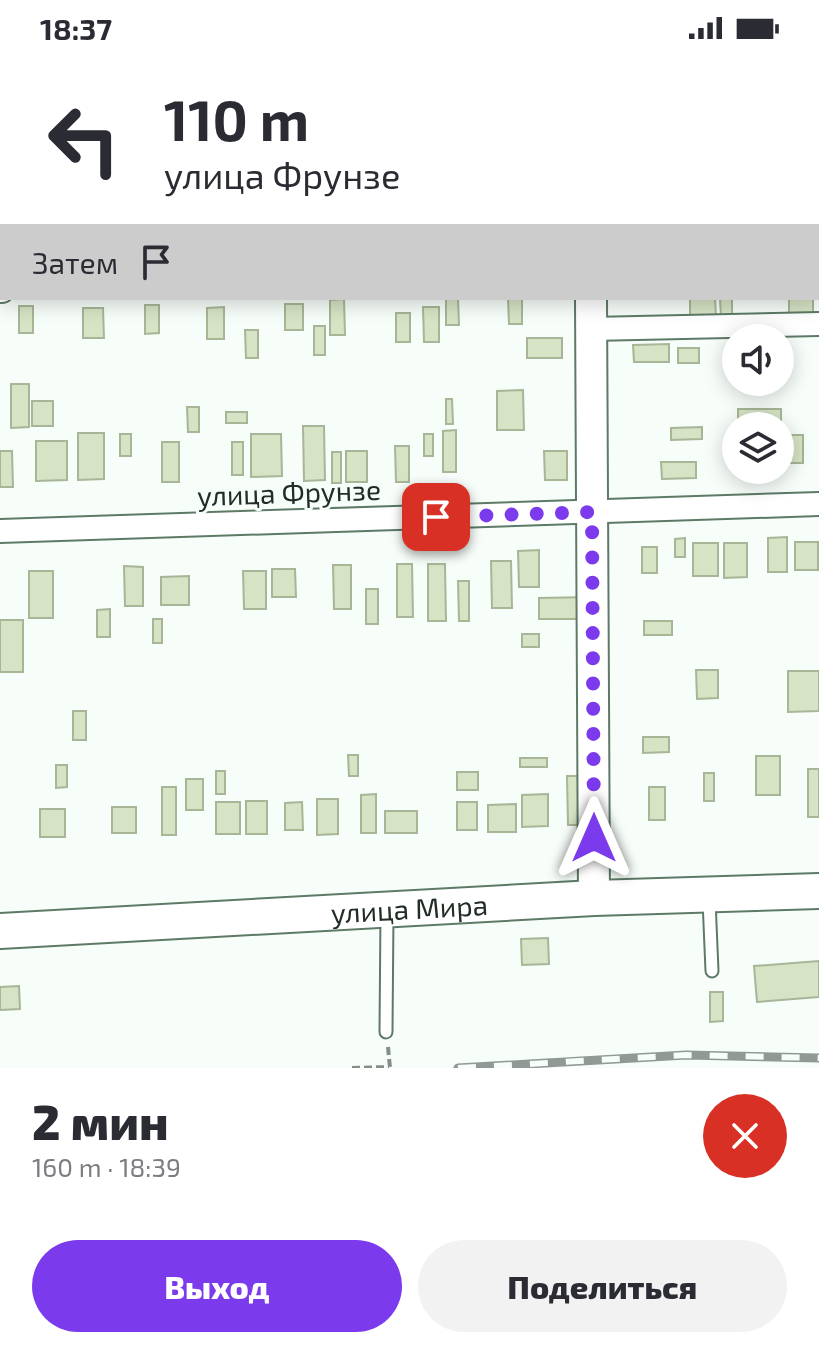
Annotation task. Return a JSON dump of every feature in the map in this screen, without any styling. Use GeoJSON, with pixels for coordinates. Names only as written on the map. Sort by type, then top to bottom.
{"type":"FeatureCollection","features":[{"type":"Feature","properties":{"kind":"main road"},"geometry":{"type":"LineString","coordinates":[[591,300],[594,898]]}},
{"type":"Feature","properties":{"kind":"main road","name":"улица Мира"},"geometry":{"type":"LineString","coordinates":[[0,931],[594,898],[819,891]]}},
{"type":"Feature","properties":{"kind":"street"},"geometry":{"type":"LineString","coordinates":[[591,329],[819,324]]}},
{"type":"Feature","properties":{"kind":"street","name":"улица Фрунзе"},"geometry":{"type":"LineString","coordinates":[[0,531],[819,504]]}},
{"type":"Feature","properties":{"kind":"lane"},"geometry":{"type":"LineString","coordinates":[[708,894],[712,971]]}},
{"type":"Feature","properties":{"kind":"lane"},"geometry":{"type":"LineString","coordinates":[[386,1032],[387,909]]}},
{"type":"Feature","properties":{"kind":"path"},"geometry":{"type":"LineString","coordinates":[[352,1068],[390,1068],[388,1050]]}},
{"type":"Feature","properties":{"kind":"building"},"geometry":{"type":"Polygon","coordinates":[[[330,300],[344,300],[345,335],[330,335],[330,300]]]}},
{"type":"Feature","properties":{"kind":"building"},"geometry":{"type":"Polygon","coordinates":[[[446,300],[458,300],[459,325],[446,325],[446,300]]]}},
{"type":"Feature","properties":{"kind":"building"},"geometry":{"type":"Polygon","coordinates":[[[508,300],[522,300],[522,324],[509,324],[508,300]]]}},
{"type":"Feature","properties":{"kind":"building"},"geometry":{"type":"Polygon","coordinates":[[[690,300],[715,300],[716,317],[690,318],[690,300]]]}},
{"type":"Feature","properties":{"kind":"building"},"geometry":{"type":"Polygon","coordinates":[[[720,300],[732,300],[732,318],[721,318],[720,300]]]}},
{"type":"Feature","properties":{"kind":"building"},"geometry":{"type":"Polygon","coordinates":[[[789,300],[813,300],[813,315],[789,315],[789,300]]]}},
{"type":"Feature","properties":{"kind":"building"},"geometry":{"type":"Polygon","coordinates":[[[285,304],[303,304],[303,330],[285,330],[285,304]]]}},
{"type":"Feature","properties":{"kind":"building"},"geometry":{"type":"Polygon","coordinates":[[[145,305],[159,305],[159,333],[145,334],[145,305]]]}},
{"type":"Feature","properties":{"kind":"building"},"geometry":{"type":"Polygon","coordinates":[[[19,306],[33,306],[33,333],[19,333],[19,306]]]}},
{"type":"Feature","properties":{"kind":"building"},"geometry":{"type":"Polygon","coordinates":[[[224,307],[224,339],[207,339],[207,308],[224,307]]]}},
{"type":"Feature","properties":{"kind":"building"},"geometry":{"type":"Polygon","coordinates":[[[423,307],[439,307],[439,342],[424,342],[423,307]]]}},
{"type":"Feature","properties":{"kind":"building"},"geometry":{"type":"Polygon","coordinates":[[[83,308],[103,308],[104,338],[83,338],[83,308]]]}},
{"type":"Feature","properties":{"kind":"building"},"geometry":{"type":"Polygon","coordinates":[[[396,313],[410,313],[410,342],[396,342],[396,313]]]}},
{"type":"Feature","properties":{"kind":"building"},"geometry":{"type":"Polygon","coordinates":[[[314,326],[325,326],[325,355],[314,355],[314,326]]]}},
{"type":"Feature","properties":{"kind":"building"},"geometry":{"type":"Polygon","coordinates":[[[245,330],[258,330],[258,358],[246,358],[245,330]]]}},
{"type":"Feature","properties":{"kind":"building"},"geometry":{"type":"Polygon","coordinates":[[[527,338],[562,338],[562,358],[527,358],[527,338]]]}},
{"type":"Feature","properties":{"kind":"building"},"geometry":{"type":"Polygon","coordinates":[[[669,344],[669,362],[634,362],[633,345],[669,344]]]}},
{"type":"Feature","properties":{"kind":"building"},"geometry":{"type":"Polygon","coordinates":[[[678,348],[699,348],[699,363],[678,363],[678,348]]]}},
{"type":"Feature","properties":{"kind":"building"},"geometry":{"type":"Polygon","coordinates":[[[11,384],[29,384],[29,427],[11,428],[11,384]]]}},
{"type":"Feature","properties":{"kind":"building"},"geometry":{"type":"Polygon","coordinates":[[[523,390],[524,430],[497,430],[497,391],[523,390]]]}},
{"type":"Feature","properties":{"kind":"building"},"geometry":{"type":"Polygon","coordinates":[[[446,399],[452,399],[453,424],[446,424],[446,399]]]}},
{"type":"Feature","properties":{"kind":"building"},"geometry":{"type":"Polygon","coordinates":[[[32,401],[53,401],[53,426],[32,426],[32,401]]]}},
{"type":"Feature","properties":{"kind":"building"},"geometry":{"type":"Polygon","coordinates":[[[187,407],[199,407],[199,432],[188,432],[187,407]]]}},
{"type":"Feature","properties":{"kind":"building"},"geometry":{"type":"Polygon","coordinates":[[[738,409],[781,409],[781,412],[738,412],[738,409]]]}},
{"type":"Feature","properties":{"kind":"building"},"geometry":{"type":"Polygon","coordinates":[[[226,412],[247,412],[247,423],[226,423],[226,412]]]}},
{"type":"Feature","properties":{"kind":"building"},"geometry":{"type":"Polygon","coordinates":[[[303,426],[324,426],[325,480],[304,481],[303,426]]]}},
{"type":"Feature","properties":{"kind":"building"},"geometry":{"type":"Polygon","coordinates":[[[702,427],[702,439],[671,440],[671,428],[702,427]]]}},
{"type":"Feature","properties":{"kind":"building"},"geometry":{"type":"Polygon","coordinates":[[[456,430],[456,472],[443,472],[443,431],[456,430]]]}},
{"type":"Feature","properties":{"kind":"building"},"geometry":{"type":"Polygon","coordinates":[[[78,433],[104,433],[104,479],[78,480],[78,433]]]}},
{"type":"Feature","properties":{"kind":"building"},"geometry":{"type":"Polygon","coordinates":[[[120,434],[131,434],[131,456],[120,456],[120,434]]]}},
{"type":"Feature","properties":{"kind":"building"},"geometry":{"type":"Polygon","coordinates":[[[251,434],[281,434],[282,476],[251,477],[251,434]]]}},
{"type":"Feature","properties":{"kind":"building"},"geometry":{"type":"Polygon","coordinates":[[[424,434],[433,434],[433,456],[424,456],[424,434]]]}},
{"type":"Feature","properties":{"kind":"building"},"geometry":{"type":"Polygon","coordinates":[[[794,435],[803,435],[803,463],[794,463],[794,435]]]}},
{"type":"Feature","properties":{"kind":"building"},"geometry":{"type":"Polygon","coordinates":[[[36,441],[67,441],[67,480],[36,481],[36,441]]]}},
{"type":"Feature","properties":{"kind":"building"},"geometry":{"type":"Polygon","coordinates":[[[162,442],[179,442],[179,482],[162,482],[162,442]]]}},
{"type":"Feature","properties":{"kind":"building"},"geometry":{"type":"Polygon","coordinates":[[[232,442],[243,442],[243,475],[232,475],[232,442]]]}},
{"type":"Feature","properties":{"kind":"building"},"geometry":{"type":"Polygon","coordinates":[[[395,446],[409,446],[409,482],[396,482],[395,446]]]}},
{"type":"Feature","properties":{"kind":"building"},"geometry":{"type":"Polygon","coordinates":[[[0,451],[12,451],[13,487],[0,487],[0,451]]]}},
{"type":"Feature","properties":{"kind":"building"},"geometry":{"type":"Polygon","coordinates":[[[346,451],[367,451],[367,482],[346,482],[346,451]]]}},
{"type":"Feature","properties":{"kind":"building"},"geometry":{"type":"Polygon","coordinates":[[[544,451],[567,451],[567,480],[545,480],[544,451]]]}},
{"type":"Feature","properties":{"kind":"building"},"geometry":{"type":"Polygon","coordinates":[[[332,452],[341,452],[341,483],[332,483],[332,452]]]}},
{"type":"Feature","properties":{"kind":"building"},"geometry":{"type":"Polygon","coordinates":[[[661,462],[696,462],[696,478],[662,479],[661,462]]]}},
{"type":"Feature","properties":{"kind":"building"},"geometry":{"type":"Polygon","coordinates":[[[787,537],[787,572],[768,572],[768,538],[787,537]]]}},
{"type":"Feature","properties":{"kind":"building"},"geometry":{"type":"Polygon","coordinates":[[[685,538],[685,557],[675,557],[675,539],[685,538]]]}},
{"type":"Feature","properties":{"kind":"building"},"geometry":{"type":"Polygon","coordinates":[[[795,542],[818,542],[818,570],[795,570],[795,542]]]}},
{"type":"Feature","properties":{"kind":"building"},"geometry":{"type":"Polygon","coordinates":[[[693,543],[718,543],[718,576],[693,576],[693,543]]]}},
{"type":"Feature","properties":{"kind":"building"},"geometry":{"type":"Polygon","coordinates":[[[724,543],[747,543],[747,577],[724,578],[724,543]]]}},
{"type":"Feature","properties":{"kind":"building"},"geometry":{"type":"Polygon","coordinates":[[[642,547],[657,547],[657,573],[642,573],[642,547]]]}},
{"type":"Feature","properties":{"kind":"building"},"geometry":{"type":"Polygon","coordinates":[[[539,550],[539,587],[519,587],[518,551],[539,550]]]}},
{"type":"Feature","properties":{"kind":"building"},"geometry":{"type":"Polygon","coordinates":[[[491,561],[511,561],[512,608],[492,608],[491,561]]]}},
{"type":"Feature","properties":{"kind":"building"},"geometry":{"type":"Polygon","coordinates":[[[397,564],[412,564],[413,617],[397,617],[397,564]]]}},
{"type":"Feature","properties":{"kind":"building"},"geometry":{"type":"Polygon","coordinates":[[[428,564],[445,564],[446,621],[428,621],[428,564]]]}},
{"type":"Feature","properties":{"kind":"building"},"geometry":{"type":"Polygon","coordinates":[[[333,565],[351,565],[351,609],[334,609],[333,565]]]}},
{"type":"Feature","properties":{"kind":"building"},"geometry":{"type":"Polygon","coordinates":[[[124,566],[143,567],[143,606],[125,606],[124,566]]]}},
{"type":"Feature","properties":{"kind":"building"},"geometry":{"type":"Polygon","coordinates":[[[272,569],[295,569],[296,597],[272,597],[272,569]]]}},
{"type":"Feature","properties":{"kind":"building"},"geometry":{"type":"Polygon","coordinates":[[[29,571],[53,571],[53,618],[29,618],[29,571]]]}},
{"type":"Feature","properties":{"kind":"building"},"geometry":{"type":"Polygon","coordinates":[[[243,571],[266,571],[266,609],[244,609],[243,571]]]}},
{"type":"Feature","properties":{"kind":"building"},"geometry":{"type":"Polygon","coordinates":[[[189,576],[189,605],[161,605],[161,577],[189,576]]]}},
{"type":"Feature","properties":{"kind":"building"},"geometry":{"type":"Polygon","coordinates":[[[458,581],[469,581],[469,621],[459,621],[458,581]]]}},
{"type":"Feature","properties":{"kind":"building"},"geometry":{"type":"Polygon","coordinates":[[[366,589],[378,589],[378,624],[366,624],[366,589]]]}},
{"type":"Feature","properties":{"kind":"building"},"geometry":{"type":"Polygon","coordinates":[[[590,597],[590,619],[539,619],[539,598],[590,597]]]}},
{"type":"Feature","properties":{"kind":"building"},"geometry":{"type":"Polygon","coordinates":[[[110,609],[110,637],[97,637],[97,610],[110,609]]]}},
{"type":"Feature","properties":{"kind":"building"},"geometry":{"type":"Polygon","coordinates":[[[153,619],[162,619],[162,643],[153,643],[153,619]]]}},
{"type":"Feature","properties":{"kind":"building"},"geometry":{"type":"Polygon","coordinates":[[[0,620],[23,620],[23,672],[0,672],[0,620]]]}},
{"type":"Feature","properties":{"kind":"building"},"geometry":{"type":"Polygon","coordinates":[[[644,621],[672,621],[672,635],[644,635],[644,621]]]}},
{"type":"Feature","properties":{"kind":"building"},"geometry":{"type":"Polygon","coordinates":[[[522,634],[539,634],[539,647],[522,647],[522,634]]]}},
{"type":"Feature","properties":{"kind":"building"},"geometry":{"type":"Polygon","coordinates":[[[696,670],[718,670],[718,698],[697,699],[696,670]]]}},
{"type":"Feature","properties":{"kind":"building"},"geometry":{"type":"Polygon","coordinates":[[[788,671],[819,671],[819,711],[788,712],[788,671]]]}},
{"type":"Feature","properties":{"kind":"building"},"geometry":{"type":"Polygon","coordinates":[[[73,711],[86,711],[86,740],[73,740],[73,711]]]}},
{"type":"Feature","properties":{"kind":"building"},"geometry":{"type":"Polygon","coordinates":[[[643,737],[669,737],[669,752],[643,753],[643,737]]]}},
{"type":"Feature","properties":{"kind":"building"},"geometry":{"type":"Polygon","coordinates":[[[348,755],[358,755],[358,776],[349,776],[348,755]]]}},
{"type":"Feature","properties":{"kind":"building"},"geometry":{"type":"Polygon","coordinates":[[[756,756],[780,756],[780,795],[756,795],[756,756]]]}},
{"type":"Feature","properties":{"kind":"building"},"geometry":{"type":"Polygon","coordinates":[[[520,758],[547,758],[547,767],[520,767],[520,758]]]}},
{"type":"Feature","properties":{"kind":"building"},"geometry":{"type":"Polygon","coordinates":[[[56,765],[67,765],[67,787],[56,788],[56,765]]]}},
{"type":"Feature","properties":{"kind":"building"},"geometry":{"type":"Polygon","coordinates":[[[808,769],[819,769],[819,817],[808,817],[808,769]]]}},
{"type":"Feature","properties":{"kind":"building"},"geometry":{"type":"Polygon","coordinates":[[[216,771],[225,771],[225,794],[216,794],[216,771]]]}},
{"type":"Feature","properties":{"kind":"building"},"geometry":{"type":"Polygon","coordinates":[[[457,772],[478,772],[478,790],[457,790],[457,772]]]}},
{"type":"Feature","properties":{"kind":"building"},"geometry":{"type":"Polygon","coordinates":[[[704,773],[714,773],[714,801],[704,801],[704,773]]]}},
{"type":"Feature","properties":{"kind":"building"},"geometry":{"type":"Polygon","coordinates":[[[567,776],[590,776],[590,825],[568,825],[567,776]]]}},
{"type":"Feature","properties":{"kind":"building"},"geometry":{"type":"Polygon","coordinates":[[[186,779],[203,779],[203,810],[186,810],[186,779]]]}},
{"type":"Feature","properties":{"kind":"building"},"geometry":{"type":"Polygon","coordinates":[[[162,787],[176,787],[176,835],[162,835],[162,787]]]}},
{"type":"Feature","properties":{"kind":"building"},"geometry":{"type":"Polygon","coordinates":[[[649,787],[665,787],[665,820],[649,820],[649,787]]]}},
{"type":"Feature","properties":{"kind":"building"},"geometry":{"type":"Polygon","coordinates":[[[376,794],[376,833],[361,833],[361,795],[376,794]]]}},
{"type":"Feature","properties":{"kind":"building"},"geometry":{"type":"Polygon","coordinates":[[[548,794],[548,826],[522,827],[522,795],[548,794]]]}},
{"type":"Feature","properties":{"kind":"building"},"geometry":{"type":"Polygon","coordinates":[[[317,799],[338,799],[338,834],[317,835],[317,799]]]}},
{"type":"Feature","properties":{"kind":"building"},"geometry":{"type":"Polygon","coordinates":[[[246,801],[267,801],[267,834],[246,834],[246,801]]]}},
{"type":"Feature","properties":{"kind":"building"},"geometry":{"type":"Polygon","coordinates":[[[216,802],[240,802],[240,834],[216,834],[216,802]]]}},
{"type":"Feature","properties":{"kind":"building"},"geometry":{"type":"Polygon","coordinates":[[[302,802],[303,830],[285,830],[285,803],[302,802]]]}},
{"type":"Feature","properties":{"kind":"building"},"geometry":{"type":"Polygon","coordinates":[[[457,802],[477,802],[477,830],[457,830],[457,802]]]}},
{"type":"Feature","properties":{"kind":"building"},"geometry":{"type":"Polygon","coordinates":[[[516,804],[516,832],[488,832],[488,805],[516,804]]]}},
{"type":"Feature","properties":{"kind":"building"},"geometry":{"type":"Polygon","coordinates":[[[112,807],[136,807],[136,833],[112,833],[112,807]]]}},
{"type":"Feature","properties":{"kind":"building"},"geometry":{"type":"Polygon","coordinates":[[[40,809],[65,809],[65,837],[40,837],[40,809]]]}},
{"type":"Feature","properties":{"kind":"building"},"geometry":{"type":"Polygon","coordinates":[[[385,811],[417,811],[417,833],[385,833],[385,811]]]}},
{"type":"Feature","properties":{"kind":"building"},"geometry":{"type":"Polygon","coordinates":[[[548,938],[549,964],[522,965],[521,939],[548,938]]]}},
{"type":"Feature","properties":{"kind":"building"},"geometry":{"type":"Polygon","coordinates":[[[819,961],[819,997],[757,1002],[754,966],[819,961]]]}},
{"type":"Feature","properties":{"kind":"building"},"geometry":{"type":"Polygon","coordinates":[[[19,986],[20,1009],[0,1010],[0,987],[19,986]]]}},
{"type":"Feature","properties":{"kind":"building"},"geometry":{"type":"Polygon","coordinates":[[[710,992],[723,992],[723,1021],[710,1022],[710,992]]]}},
{"type":"Feature","properties":{"kind":"railway"},"geometry":{"type":"LineString","coordinates":[[458,1068],[686,1055],[819,1058]]}},
{"type":"Feature","properties":{"kind":"route"},"geometry":{"type":"LineString","coordinates":[[436,517],[592,512],[594,838]]}}]}
